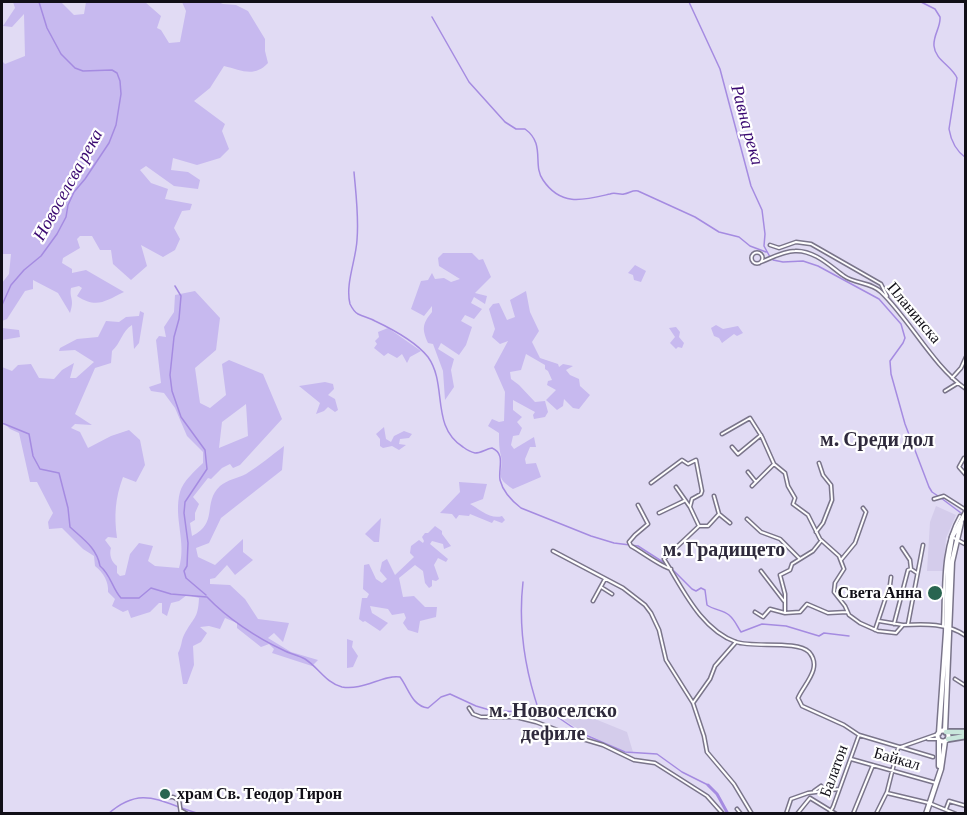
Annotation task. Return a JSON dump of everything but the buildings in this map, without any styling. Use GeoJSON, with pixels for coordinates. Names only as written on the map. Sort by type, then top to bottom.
{"type":"FeatureCollection","features":[{"type":"Feature","properties":{"kind":"main road"},"geometry":{"type":"LineString","coordinates":[[946,731],[966,734]]}},
{"type":"Feature","properties":{"kind":"main road"},"geometry":{"type":"LineString","coordinates":[[947,740],[966,734]]}},
{"type":"Feature","properties":{"kind":"street"},"geometry":{"type":"LineString","coordinates":[[770,245],[779,248],[796,242],[811,244],[881,284],[887,298]]}},
{"type":"Feature","properties":{"kind":"street","name":"Планинска"},"geometry":{"type":"LineString","coordinates":[[760,262],[792,251],[807,253],[829,264],[847,278],[876,287],[952,378],[966,389]]}},
{"type":"Feature","properties":{"kind":"street"},"geometry":{"type":"LineString","coordinates":[[762,256],[760,262],[753,262],[752,256],[757,252],[768,259]]}},
{"type":"Feature","properties":{"kind":"street"},"geometry":{"type":"LineString","coordinates":[[952,378],[966,357]]}},
{"type":"Feature","properties":{"kind":"street"},"geometry":{"type":"LineString","coordinates":[[945,392],[958,383]]}},
{"type":"Feature","properties":{"kind":"street"},"geometry":{"type":"LineString","coordinates":[[722,434],[750,418],[761,435],[774,464],[784,473],[795,498],[793,504],[807,515],[821,541],[841,560],[844,569],[835,583],[834,592],[847,612],[860,623],[874,630],[896,633],[903,625]]}},
{"type":"Feature","properties":{"kind":"street"},"geometry":{"type":"LineString","coordinates":[[732,447],[738,454],[761,435]]}},
{"type":"Feature","properties":{"kind":"street"},"geometry":{"type":"LineString","coordinates":[[964,458],[959,467],[966,475]]}},
{"type":"Feature","properties":{"kind":"street"},"geometry":{"type":"LineString","coordinates":[[651,483],[682,460],[688,464],[696,460],[702,491],[692,499],[690,507]]}},
{"type":"Feature","properties":{"kind":"street"},"geometry":{"type":"LineString","coordinates":[[752,486],[774,464]]}},
{"type":"Feature","properties":{"kind":"street"},"geometry":{"type":"LineString","coordinates":[[816,532],[823,523],[832,500],[831,485],[823,475],[819,464]]}},
{"type":"Feature","properties":{"kind":"street"},"geometry":{"type":"LineString","coordinates":[[748,472],[756,482]]}},
{"type":"Feature","properties":{"kind":"street"},"geometry":{"type":"LineString","coordinates":[[676,487],[690,507],[699,526]]}},
{"type":"Feature","properties":{"kind":"street"},"geometry":{"type":"LineString","coordinates":[[714,496],[719,514],[730,523]]}},
{"type":"Feature","properties":{"kind":"street"},"geometry":{"type":"LineString","coordinates":[[926,813],[941,769],[947,740],[946,560],[950,536],[966,511],[944,496],[933,499]]}},
{"type":"Feature","properties":{"kind":"street"},"geometry":{"type":"LineString","coordinates":[[659,513],[684,501]]}},
{"type":"Feature","properties":{"kind":"street"},"geometry":{"type":"LineString","coordinates":[[638,505],[648,524],[629,543],[664,567],[670,568]]}},
{"type":"Feature","properties":{"kind":"street"},"geometry":{"type":"LineString","coordinates":[[841,560],[855,543],[866,512],[863,508]]}},
{"type":"Feature","properties":{"kind":"street"},"geometry":{"type":"LineString","coordinates":[[719,514],[708,526],[699,526],[664,559],[676,581],[701,616],[736,642],[798,647],[806,650],[814,668],[812,677],[799,694],[799,703],[859,735],[933,757]]}},
{"type":"Feature","properties":{"kind":"street"},"geometry":{"type":"LineString","coordinates":[[937,781],[946,626],[954,538],[961,517]]}},
{"type":"Feature","properties":{"kind":"street"},"geometry":{"type":"LineString","coordinates":[[747,519],[761,532],[780,539],[800,559]]}},
{"type":"Feature","properties":{"kind":"street"},"geometry":{"type":"LineString","coordinates":[[954,538],[965,544]]}},
{"type":"Feature","properties":{"kind":"street"},"geometry":{"type":"LineString","coordinates":[[785,613],[784,585],[780,575],[790,570],[792,564],[813,551],[821,541]]}},
{"type":"Feature","properties":{"kind":"street"},"geometry":{"type":"LineString","coordinates":[[908,624],[923,545]]}},
{"type":"Feature","properties":{"kind":"street"},"geometry":{"type":"LineString","coordinates":[[902,548],[910,560],[911,569],[917,573]]}},
{"type":"Feature","properties":{"kind":"street"},"geometry":{"type":"LineString","coordinates":[[553,551],[634,597],[651,613],[659,630],[666,660],[693,703],[707,752],[734,784],[752,813]]}},
{"type":"Feature","properties":{"kind":"street"},"geometry":{"type":"LineString","coordinates":[[894,624],[908,570],[911,569]]}},
{"type":"Feature","properties":{"kind":"street"},"geometry":{"type":"LineString","coordinates":[[761,571],[784,602]]}},
{"type":"Feature","properties":{"kind":"street"},"geometry":{"type":"LineString","coordinates":[[874,630],[891,577]]}},
{"type":"Feature","properties":{"kind":"street"},"geometry":{"type":"LineString","coordinates":[[593,601],[605,579]]}},
{"type":"Feature","properties":{"kind":"street"},"geometry":{"type":"LineString","coordinates":[[601,587],[612,594]]}},
{"type":"Feature","properties":{"kind":"street"},"geometry":{"type":"LineString","coordinates":[[755,612],[763,617],[770,609],[785,613],[800,612],[807,604],[828,613],[847,612]]}},
{"type":"Feature","properties":{"kind":"street"},"geometry":{"type":"LineString","coordinates":[[878,620],[903,625],[946,626],[965,634]]}},
{"type":"Feature","properties":{"kind":"street"},"geometry":{"type":"LineString","coordinates":[[693,703],[710,679],[715,666],[736,642]]}},
{"type":"Feature","properties":{"kind":"street"},"geometry":{"type":"LineString","coordinates":[[955,679],[966,686]]}},
{"type":"Feature","properties":{"kind":"street"},"geometry":{"type":"LineString","coordinates":[[469,708],[473,714],[481,717],[516,717],[553,727],[603,745],[634,760],[655,763],[701,792],[723,813]]}},
{"type":"Feature","properties":{"kind":"street"},"geometry":{"type":"LineString","coordinates":[[898,748],[939,736],[946,731]]}},
{"type":"Feature","properties":{"kind":"street","name":"Балатон"},"geometry":{"type":"LineString","coordinates":[[830,812],[859,735]]}},
{"type":"Feature","properties":{"kind":"street"},"geometry":{"type":"LineString","coordinates":[[939,736],[947,740]]}},
{"type":"Feature","properties":{"kind":"street"},"geometry":{"type":"LineString","coordinates":[[878,813],[887,792],[898,748]]}},
{"type":"Feature","properties":{"kind":"street","name":"Байкал"},"geometry":{"type":"LineString","coordinates":[[851,759],[937,781]]}},
{"type":"Feature","properties":{"kind":"street"},"geometry":{"type":"LineString","coordinates":[[853,813],[873,765]]}},
{"type":"Feature","properties":{"kind":"street"},"geometry":{"type":"LineString","coordinates":[[812,793],[821,786]]}},
{"type":"Feature","properties":{"kind":"street"},"geometry":{"type":"LineString","coordinates":[[786,813],[791,799],[839,789]]}},
{"type":"Feature","properties":{"kind":"street"},"geometry":{"type":"LineString","coordinates":[[887,792],[929,803],[954,813]]}},
{"type":"Feature","properties":{"kind":"street"},"geometry":{"type":"LineString","coordinates":[[165,797],[177,799],[181,812],[187,813]]}},
{"type":"Feature","properties":{"kind":"street"},"geometry":{"type":"LineString","coordinates":[[797,813],[810,798],[830,812],[836,813]]}},
{"type":"Feature","properties":{"kind":"street"},"geometry":{"type":"LineString","coordinates":[[946,809],[950,801],[966,806]]}},
{"type":"Feature","properties":{"kind":"street"},"geometry":{"type":"LineString","coordinates":[[737,809],[741,813]]}},
{"type":"Feature","properties":{"kind":"shaded area"},"geometry":{"type":"Polygon","coordinates":[[[13,2],[61,2],[74,15],[84,14],[86,2],[145,2],[161,16],[157,28],[161,30],[169,43],[180,42],[186,11],[182,2],[218,2],[236,5],[248,11],[265,39],[268,63],[263,68],[252,72],[224,66],[210,88],[194,101],[225,124],[222,131],[229,149],[220,158],[197,165],[173,158],[171,170],[188,172],[200,180],[198,189],[174,186],[146,166],[140,170],[151,183],[168,189],[165,199],[192,204],[190,210],[182,211],[174,228],[180,239],[175,250],[163,257],[141,245],[147,266],[131,280],[113,264],[111,250],[100,250],[92,236],[80,236],[77,239],[80,248],[63,258],[62,263],[72,269],[72,273],[86,270],[124,292],[96,303],[77,296],[82,288],[79,286],[71,288],[70,313],[58,293],[33,280],[33,289],[25,291],[7,319],[2,321],[2,283],[9,274],[11,254],[2,254],[2,61],[5,64],[25,56],[24,14],[12,27],[3,26],[15,8],[13,2]]]}},
{"type":"Feature","properties":{"kind":"shaded area"},"geometry":{"type":"Polygon","coordinates":[[[443,253],[472,253],[479,260],[483,259],[491,277],[475,293],[487,296],[485,304],[474,297],[471,303],[482,309],[474,319],[465,315],[461,321],[472,327],[466,345],[459,355],[441,343],[438,349],[454,359],[451,370],[454,387],[445,400],[443,371],[433,344],[428,343],[424,330],[426,320],[432,312],[432,306],[424,316],[411,309],[421,281],[428,280],[432,273],[435,279],[444,278],[451,282],[460,279],[439,266],[438,258],[443,253]]]}},
{"type":"Feature","properties":{"kind":"shaded area"},"geometry":{"type":"Polygon","coordinates":[[[635,265],[646,271],[641,282],[634,280],[633,275],[628,273],[635,265]]]}},
{"type":"Feature","properties":{"kind":"shaded area"},"geometry":{"type":"Polygon","coordinates":[[[195,291],[220,318],[216,350],[195,368],[200,403],[210,408],[226,395],[222,364],[229,360],[263,374],[282,419],[240,465],[233,468],[230,464],[222,468],[211,479],[208,478],[193,497],[199,504],[195,520],[190,523],[192,536],[205,525],[212,499],[220,486],[246,474],[284,446],[282,470],[221,518],[209,543],[196,548],[198,557],[215,565],[243,539],[243,552],[253,560],[235,575],[227,565],[215,578],[210,579],[210,584],[230,585],[245,599],[258,619],[289,623],[283,642],[274,633],[268,638],[291,652],[318,660],[312,666],[272,653],[274,649],[269,644],[261,647],[237,628],[237,623],[225,618],[220,629],[209,626],[200,627],[207,633],[201,642],[193,646],[194,665],[187,684],[183,684],[178,653],[184,635],[196,615],[199,598],[187,595],[171,603],[167,616],[162,613],[162,603],[150,612],[131,618],[128,610],[123,612],[112,606],[115,599],[108,592],[108,585],[103,574],[95,566],[94,556],[83,549],[62,528],[49,529],[48,522],[53,513],[37,482],[30,482],[19,433],[10,429],[2,421],[2,367],[12,371],[18,365],[31,364],[39,378],[54,379],[62,370],[74,363],[70,378],[76,378],[94,362],[75,350],[59,351],[60,348],[77,339],[98,337],[106,321],[119,322],[126,317],[139,316],[140,311],[144,313],[139,343],[134,349],[132,325],[112,351],[111,363],[95,368],[75,414],[92,425],[75,424],[71,428],[80,432],[88,448],[129,430],[140,440],[145,465],[136,482],[123,477],[116,507],[117,538],[108,537],[105,540],[111,548],[111,558],[117,566],[117,573],[120,576],[125,575],[130,554],[139,543],[153,546],[148,561],[155,566],[179,568],[182,549],[178,511],[180,492],[186,480],[203,463],[203,452],[187,436],[175,408],[164,393],[151,391],[149,387],[161,383],[156,340],[159,336],[166,337],[164,327],[174,312],[175,295],[195,291]],[[246,404],[222,422],[219,448],[248,436],[246,404]]]}},
{"type":"Feature","properties":{"kind":"shaded area"},"geometry":{"type":"Polygon","coordinates":[[[526,291],[530,312],[539,331],[532,342],[540,358],[558,364],[559,367],[563,364],[573,366],[566,370],[570,375],[579,379],[580,386],[590,395],[579,409],[573,408],[564,399],[563,406],[557,410],[546,400],[556,390],[547,385],[548,381],[552,380],[545,365],[526,354],[521,370],[510,372],[511,379],[535,402],[545,401],[548,412],[545,417],[534,419],[535,412],[513,400],[513,410],[522,417],[517,422],[522,428],[519,435],[513,436],[511,445],[514,449],[534,437],[536,447],[530,447],[525,459],[526,464],[536,463],[541,477],[513,489],[501,478],[499,433],[488,426],[492,419],[499,422],[504,421],[505,392],[494,367],[508,341],[500,344],[492,337],[495,329],[489,309],[493,304],[499,303],[507,320],[515,317],[510,300],[526,291]]]}},
{"type":"Feature","properties":{"kind":"shaded area"},"geometry":{"type":"Polygon","coordinates":[[[716,325],[723,329],[738,326],[743,333],[737,336],[734,334],[722,343],[714,336],[711,328],[716,325]]]}},
{"type":"Feature","properties":{"kind":"shaded area"},"geometry":{"type":"Polygon","coordinates":[[[676,327],[684,343],[682,348],[676,349],[670,343],[675,337],[669,328],[676,327]]]}},
{"type":"Feature","properties":{"kind":"shaded area"},"geometry":{"type":"Polygon","coordinates":[[[2,328],[19,330],[20,337],[2,340],[2,328]]]}},
{"type":"Feature","properties":{"kind":"shaded area"},"geometry":{"type":"Polygon","coordinates":[[[388,328],[421,351],[410,357],[407,363],[402,354],[397,358],[388,353],[384,356],[374,348],[377,344],[375,341],[379,337],[378,332],[388,328]]]}},
{"type":"Feature","properties":{"kind":"shaded area"},"geometry":{"type":"Polygon","coordinates":[[[325,382],[333,384],[334,389],[328,395],[335,399],[338,410],[335,412],[328,407],[316,414],[320,403],[299,386],[325,382]]]}},
{"type":"Feature","properties":{"kind":"shaded area"},"geometry":{"type":"Polygon","coordinates":[[[384,427],[386,439],[391,442],[394,436],[404,431],[412,434],[409,438],[400,439],[399,444],[406,445],[399,450],[392,446],[383,448],[376,434],[384,427]]]}},
{"type":"Feature","properties":{"kind":"shaded area"},"geometry":{"type":"Polygon","coordinates":[[[459,482],[487,484],[483,499],[470,504],[489,515],[502,516],[505,520],[502,523],[494,520],[492,523],[470,514],[469,516],[459,515],[456,519],[452,514],[440,513],[460,492],[459,482]]]}},
{"type":"Feature","properties":{"kind":"shaded area"},"geometry":{"type":"Polygon","coordinates":[[[936,506],[956,515],[946,538],[943,571],[927,571],[930,522],[936,506]]]}},
{"type":"Feature","properties":{"kind":"shaded area"},"geometry":{"type":"Polygon","coordinates":[[[381,518],[379,542],[374,542],[365,534],[381,518]]]}},
{"type":"Feature","properties":{"kind":"shaded area"},"geometry":{"type":"Polygon","coordinates":[[[435,526],[442,531],[451,546],[444,549],[443,544],[432,541],[430,544],[448,559],[446,562],[438,558],[434,565],[439,579],[432,580],[432,586],[429,588],[425,583],[423,571],[415,565],[399,578],[403,597],[414,596],[425,607],[437,607],[436,617],[420,621],[418,633],[408,630],[403,623],[406,618],[404,613],[392,615],[388,609],[370,606],[372,613],[388,623],[380,631],[359,619],[362,598],[367,598],[369,594],[363,589],[364,565],[369,564],[376,579],[382,583],[387,579],[380,571],[382,562],[387,559],[395,575],[414,557],[410,553],[411,546],[419,540],[423,543],[422,537],[435,526]]]}},
{"type":"Feature","properties":{"kind":"shaded area"},"geometry":{"type":"Polygon","coordinates":[[[347,639],[353,641],[352,647],[358,656],[353,667],[347,668],[347,639]]]}},
{"type":"Feature","properties":{"kind":"shaded area"},"geometry":{"type":"Polygon","coordinates":[[[570,707],[596,715],[595,719],[627,732],[633,752],[624,751],[582,732],[563,719],[570,707]]]}},
{"type":"Feature","properties":{"kind":"waterway","name":"Новоселсва река"},"geometry":{"type":"LineString","coordinates":[[2,305],[11,285],[41,256],[57,234],[66,217],[74,192],[109,143],[116,125],[121,94],[117,73],[112,70],[83,71],[75,68],[61,54],[47,28],[39,2]]}},
{"type":"Feature","properties":{"kind":"waterway","name":"Равна река"},"geometry":{"type":"LineString","coordinates":[[689,2],[720,69],[751,186],[762,210],[764,246],[770,257]]}},
{"type":"Feature","properties":{"kind":"waterway"},"geometry":{"type":"LineString","coordinates":[[921,2],[935,9],[940,17],[934,42],[935,51],[957,78],[949,129],[954,145],[966,158]]}},
{"type":"Feature","properties":{"kind":"waterway"},"geometry":{"type":"LineString","coordinates":[[432,17],[469,82],[505,122],[516,129],[525,129],[531,135],[537,148],[540,174],[550,189],[557,194],[565,198],[582,199],[638,191],[695,217],[719,232],[739,237],[750,246],[766,252]]}},
{"type":"Feature","properties":{"kind":"waterway"},"geometry":{"type":"LineString","coordinates":[[354,172],[358,231],[349,288],[350,304],[357,313],[403,336],[428,357],[434,368],[446,428],[453,438],[473,453],[492,448],[499,454],[501,484],[508,496],[521,508],[591,536],[614,543],[638,546],[666,564]]}},
{"type":"Feature","properties":{"kind":"waterway","name":"Равна река"},"geometry":{"type":"LineString","coordinates":[[773,260],[803,261],[818,266],[879,299],[901,324],[905,338],[890,361],[891,374],[905,424],[929,487],[938,496]]}},
{"type":"Feature","properties":{"kind":"waterway"},"geometry":{"type":"LineString","coordinates":[[175,286],[181,296],[170,375],[172,391],[181,417],[205,450],[207,469],[185,502],[184,513],[188,543],[187,566],[184,571],[186,578],[206,595]]}},
{"type":"Feature","properties":{"kind":"waterway","name":"Новоселсва река"},"geometry":{"type":"LineString","coordinates":[[2,423],[29,434],[33,456],[40,469],[59,473],[68,508],[70,527],[93,549],[100,566],[107,573],[121,598],[139,598],[151,588],[171,594],[207,597],[243,627],[273,645],[305,659],[336,685],[350,688],[387,678],[400,677],[414,700],[423,707],[428,708],[441,697],[450,694],[493,711],[540,712],[556,716],[581,733],[625,752],[657,754],[682,772],[708,785]]}},
{"type":"Feature","properties":{"kind":"waterway","name":"Равна река"},"geometry":{"type":"LineString","coordinates":[[941,498],[961,513]]}},
{"type":"Feature","properties":{"kind":"waterway"},"geometry":{"type":"LineString","coordinates":[[670,567],[692,589],[705,590],[707,605],[729,615],[741,632],[762,624],[786,626],[819,636],[824,633],[849,636]]}},
{"type":"Feature","properties":{"kind":"waterway"},"geometry":{"type":"LineString","coordinates":[[523,582],[521,615],[524,648],[539,711]]}},
{"type":"Feature","properties":{"kind":"waterway"},"geometry":{"type":"LineString","coordinates":[[708,785],[717,794],[728,814]]}},
{"type":"Feature","properties":{"kind":"waterway"},"geometry":{"type":"LineString","coordinates":[[108,814],[120,805],[142,798],[163,801],[200,814]]}},
{"type":"Feature","properties":{"kind":"place","name":"Света Анна"},"geometry":{"type":"Point","coordinates":[935,593]}},
{"type":"Feature","properties":{"kind":"place","name":"храм Св. Теодор Тирон"},"geometry":{"type":"Point","coordinates":[165,794]}},
{"type":"Feature","properties":{"kind":"district","name":"м. Среди дол"},"geometry":{"type":"Point","coordinates":[877,440]}},
{"type":"Feature","properties":{"kind":"district","name":"м. Градището"},"geometry":{"type":"Point","coordinates":[724,550]}},
{"type":"Feature","properties":{"kind":"district","name":"м. Новоселско дефиле"},"geometry":{"type":"Point","coordinates":[553,722]}}]}
